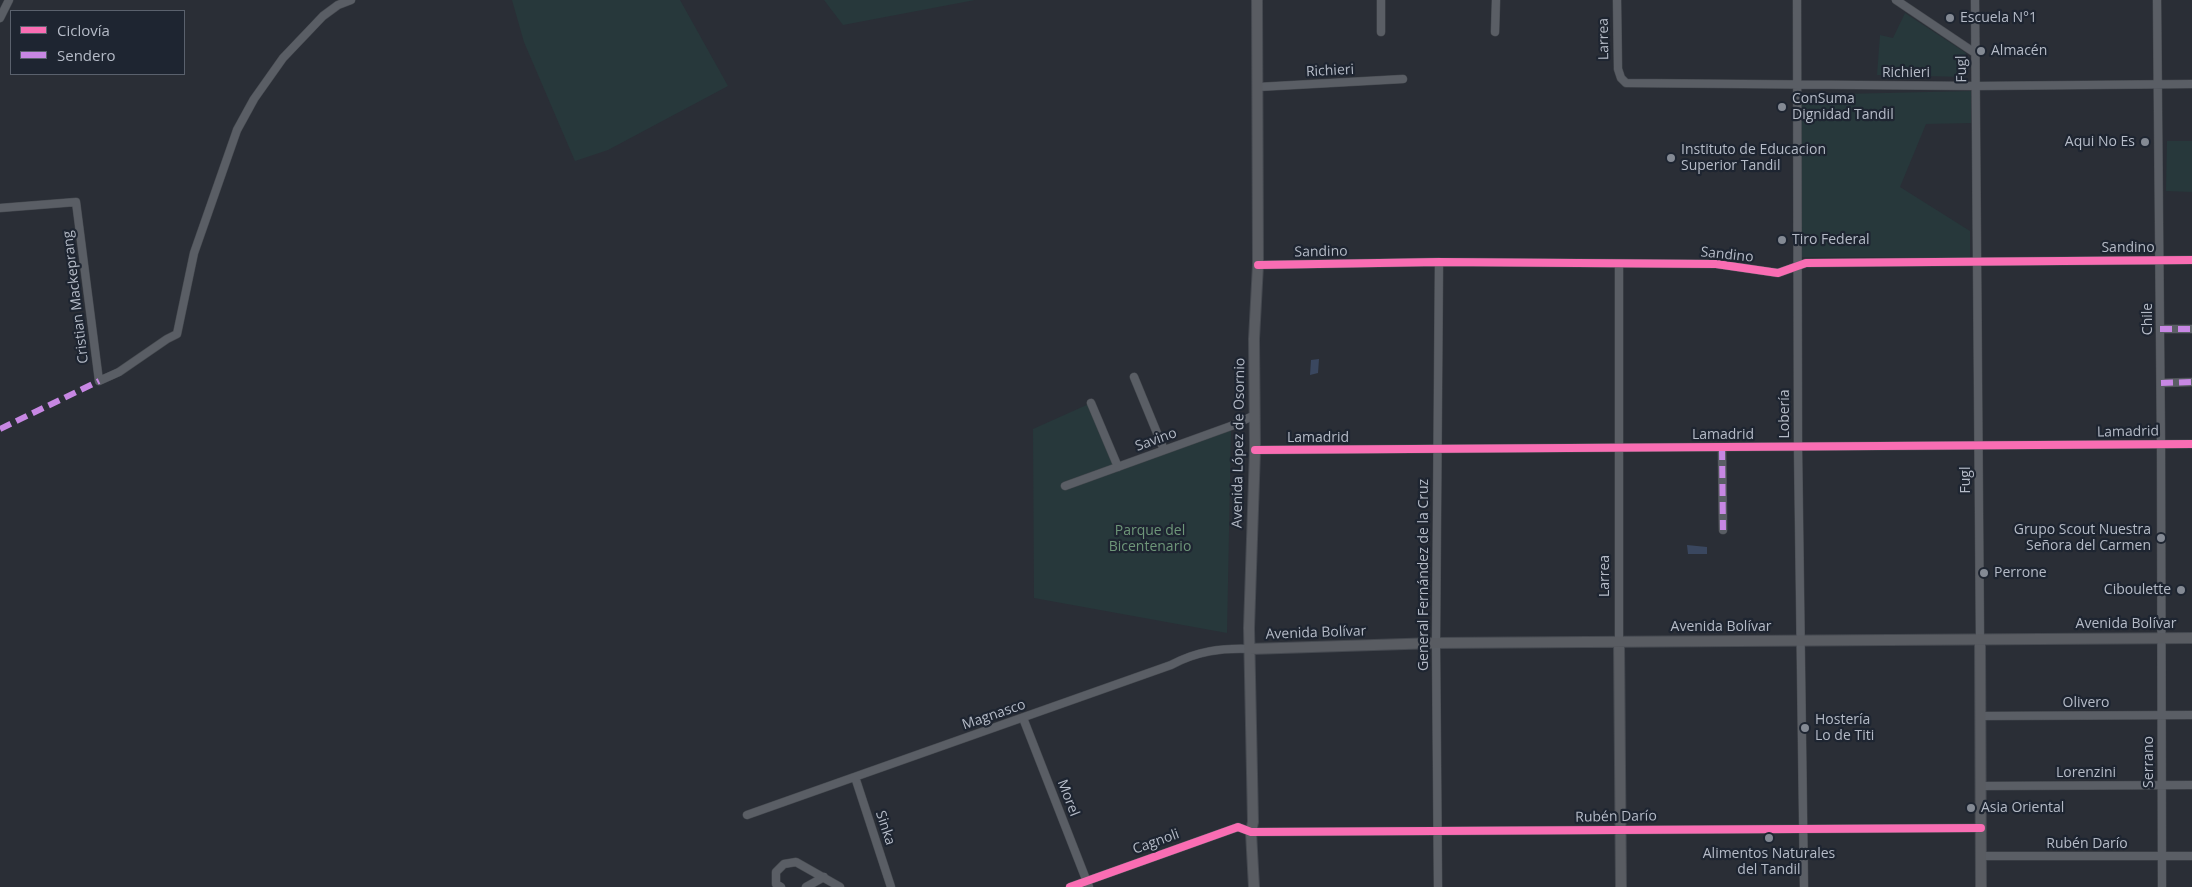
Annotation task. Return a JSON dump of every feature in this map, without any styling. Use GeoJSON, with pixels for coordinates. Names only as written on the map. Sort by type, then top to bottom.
{"type":"FeatureCollection","features":[{"type":"Feature","properties":{"kind":"main road","name":"Avenida López de Osornio"},"geometry":{"type":"LineString","coordinates":[[1254,887],[1251,832],[1253,822],[1249,628],[1255,450],[1254,339],[1258,265],[1257,0]]}},
{"type":"Feature","properties":{"kind":"main road","name":"Avenida Bolívar"},"geometry":{"type":"LineString","coordinates":[[1250,649],[1436,643],[2192,638]]}},
{"type":"Feature","properties":{"kind":"main road","name":"Fugl"},"geometry":{"type":"LineString","coordinates":[[1980,639],[1981,887]]}},
{"type":"Feature","properties":{"kind":"main road","name":"Larrea"},"geometry":{"type":"LineString","coordinates":[[1619,642],[1621,887]]}},
{"type":"Feature","properties":{"kind":"street"},"geometry":{"type":"LineString","coordinates":[[0,18],[9,0]]}},
{"type":"Feature","properties":{"kind":"street","name":"Cristian Mackeprang"},"geometry":{"type":"LineString","coordinates":[[0,208],[76,202],[99,381],[119,372],[177,334],[194,253],[237,130],[254,99],[283,58],[323,16],[338,5],[351,0]]}},
{"type":"Feature","properties":{"kind":"street"},"geometry":{"type":"LineString","coordinates":[[1381,0],[1381,32]]}},
{"type":"Feature","properties":{"kind":"street"},"geometry":{"type":"LineString","coordinates":[[1496,0],[1496,32]]}},
{"type":"Feature","properties":{"kind":"street","name":"Larrea"},"geometry":{"type":"LineString","coordinates":[[1618,0],[1618,69],[1621,78]]}},
{"type":"Feature","properties":{"kind":"street","name":"Lobería"},"geometry":{"type":"LineString","coordinates":[[1797,0],[1798,447],[1804,887]]}},
{"type":"Feature","properties":{"kind":"street"},"geometry":{"type":"LineString","coordinates":[[1896,0],[1975,53]]}},
{"type":"Feature","properties":{"kind":"street","name":"Fugl"},"geometry":{"type":"LineString","coordinates":[[1975,0],[1980,639]]}},
{"type":"Feature","properties":{"kind":"street","name":"Chile"},"geometry":{"type":"LineString","coordinates":[[2157,0],[2162,444],[2162,638]]}},
{"type":"Feature","properties":{"kind":"street","name":"Richieri"},"geometry":{"type":"LineString","coordinates":[[1621,78],[1626,83],[1976,86],[2192,84]]}},
{"type":"Feature","properties":{"kind":"street","name":"Richieri"},"geometry":{"type":"LineString","coordinates":[[1258,87],[1403,79]]}},
{"type":"Feature","properties":{"kind":"street","name":"Sandino"},"geometry":{"type":"LineString","coordinates":[[1258,265],[1439,262],[1716,264],[1778,273],[1786,272],[1797,265],[1806,263],[2192,260]]}},
{"type":"Feature","properties":{"kind":"street","name":"General Fernández de la Cruz"},"geometry":{"type":"LineString","coordinates":[[1438,887],[1436,643],[1439,262]]}},
{"type":"Feature","properties":{"kind":"street","name":"Larrea"},"geometry":{"type":"LineString","coordinates":[[1619,264],[1619,642]]}},
{"type":"Feature","properties":{"kind":"street"},"geometry":{"type":"LineString","coordinates":[[2160,329],[2192,329]]}},
{"type":"Feature","properties":{"kind":"street"},"geometry":{"type":"LineString","coordinates":[[1134,377],[1164,450]]}},
{"type":"Feature","properties":{"kind":"street"},"geometry":{"type":"LineString","coordinates":[[2161,383],[2192,382]]}},
{"type":"Feature","properties":{"kind":"street"},"geometry":{"type":"LineString","coordinates":[[1091,403],[1118,467]]}},
{"type":"Feature","properties":{"kind":"street","name":"Savino"},"geometry":{"type":"LineString","coordinates":[[1064,486],[1231,426],[1254,415]]}},
{"type":"Feature","properties":{"kind":"street","name":"Lamadrid"},"geometry":{"type":"LineString","coordinates":[[1255,450],[2192,444]]}},
{"type":"Feature","properties":{"kind":"street"},"geometry":{"type":"LineString","coordinates":[[1722,448],[1723,530]]}},
{"type":"Feature","properties":{"kind":"street","name":"Serrano"},"geometry":{"type":"LineString","coordinates":[[2162,638],[2162,887]]}},
{"type":"Feature","properties":{"kind":"street","name":"Magnasco"},"geometry":{"type":"LineString","coordinates":[[747,815],[1171,665],[1186,657],[1222,648],[1250,649]]}},
{"type":"Feature","properties":{"kind":"street","name":"Olivero"},"geometry":{"type":"LineString","coordinates":[[1980,716],[2192,715]]}},
{"type":"Feature","properties":{"kind":"street","name":"Morel"},"geometry":{"type":"LineString","coordinates":[[1023,718],[1088,884]]}},
{"type":"Feature","properties":{"kind":"street","name":"Sinka"},"geometry":{"type":"LineString","coordinates":[[855,777],[891,887]]}},
{"type":"Feature","properties":{"kind":"street","name":"Lorenzini"},"geometry":{"type":"LineString","coordinates":[[1981,786],[2192,785]]}},
{"type":"Feature","properties":{"kind":"street","name":"Cagnoli"},"geometry":{"type":"LineString","coordinates":[[1070,887],[1088,884],[1238,827],[1251,832]]}},
{"type":"Feature","properties":{"kind":"street","name":"Rubén Darío"},"geometry":{"type":"LineString","coordinates":[[1251,832],[1804,827],[1981,828]]}},
{"type":"Feature","properties":{"kind":"street","name":"Rubén Darío"},"geometry":{"type":"LineString","coordinates":[[1981,856],[2192,856]]}},
{"type":"Feature","properties":{"kind":"street"},"geometry":{"type":"LineString","coordinates":[[781,887],[776,884],[776,872],[784,864],[796,862],[840,887]]}},
{"type":"Feature","properties":{"kind":"street"},"geometry":{"type":"LineString","coordinates":[[806,887],[824,877]]}},
{"type":"Feature","properties":{"kind":"green space"},"geometry":{"type":"Polygon","coordinates":[[[512,0],[680,0],[728,86],[608,150],[575,161],[524,42],[512,0]]]}},
{"type":"Feature","properties":{"kind":"green space"},"geometry":{"type":"Polygon","coordinates":[[[824,0],[975,0],[843,25],[824,0]]]}},
{"type":"Feature","properties":{"kind":"green space"},"geometry":{"type":"Polygon","coordinates":[[[1905,13],[1966,53],[1965,77],[1877,75],[1880,35],[1893,38],[1905,13]]]}},
{"type":"Feature","properties":{"kind":"green space"},"geometry":{"type":"Polygon","coordinates":[[[1971,91],[1971,123],[1926,124],[1900,187],[1970,231],[1970,257],[1802,257],[1800,95],[1971,91]]]}},
{"type":"Feature","properties":{"kind":"green space"},"geometry":{"type":"Polygon","coordinates":[[[2167,141],[2192,141],[2192,192],[2166,191],[2167,141]]]}},
{"type":"Feature","properties":{"kind":"green space","name":"Parque del Bicentenario"},"geometry":{"type":"Polygon","coordinates":[[[1091,403],[1118,467],[1231,430],[1227,633],[1034,598],[1033,429],[1091,403]]]}},
{"type":"Feature","properties":{"kind":"water"},"geometry":{"type":"Polygon","coordinates":[[[1319,359],[1318,373],[1310,375],[1311,360],[1319,359]]]}},
{"type":"Feature","properties":{"kind":"water"},"geometry":{"type":"Polygon","coordinates":[[[1687,545],[1707,547],[1707,554],[1688,554],[1687,545]]]}},
{"type":"Feature","properties":{"kind":"marked path"},"geometry":{"type":"LineString","coordinates":[[2160,329],[2192,329]]}},
{"type":"Feature","properties":{"kind":"marked path"},"geometry":{"type":"LineString","coordinates":[[0,429],[99,381]]}},
{"type":"Feature","properties":{"kind":"marked path"},"geometry":{"type":"LineString","coordinates":[[2161,383],[2192,382]]}},
{"type":"Feature","properties":{"kind":"marked path"},"geometry":{"type":"LineString","coordinates":[[1722,448],[1723,530]]}},
{"type":"Feature","properties":{"kind":"cycle path"},"geometry":{"type":"LineString","coordinates":[[1258,265],[1439,262],[1716,264],[1778,273],[1806,263],[2192,260]]}},
{"type":"Feature","properties":{"kind":"cycle path"},"geometry":{"type":"LineString","coordinates":[[1255,450],[2192,444]]}},
{"type":"Feature","properties":{"kind":"cycle path"},"geometry":{"type":"LineString","coordinates":[[1070,887],[1238,827],[1251,832],[1981,828]]}},
{"type":"Feature","properties":{"kind":"place","name":"Escuela N°1"},"geometry":{"type":"Point","coordinates":[1950,18]}},
{"type":"Feature","properties":{"kind":"place","name":"Almacén"},"geometry":{"type":"Point","coordinates":[1981,51]}},
{"type":"Feature","properties":{"kind":"place","name":"ConSuma Dignidad Tandil"},"geometry":{"type":"Point","coordinates":[1782,107]}},
{"type":"Feature","properties":{"kind":"place","name":"Aqui No Es"},"geometry":{"type":"Point","coordinates":[2145,142]}},
{"type":"Feature","properties":{"kind":"place","name":"Instituto de Educacion Superior Tandil"},"geometry":{"type":"Point","coordinates":[1671,158]}},
{"type":"Feature","properties":{"kind":"place","name":"Tiro Federal"},"geometry":{"type":"Point","coordinates":[1782,240]}},
{"type":"Feature","properties":{"kind":"place","name":"Grupo Scout Nuestra Señora del Carmen"},"geometry":{"type":"Point","coordinates":[2161,538]}},
{"type":"Feature","properties":{"kind":"place","name":"Perrone"},"geometry":{"type":"Point","coordinates":[1984,573]}},
{"type":"Feature","properties":{"kind":"place","name":"Ciboulette"},"geometry":{"type":"Point","coordinates":[2181,590]}},
{"type":"Feature","properties":{"kind":"place","name":"Hostería Lo de Titi"},"geometry":{"type":"Point","coordinates":[1805,728]}},
{"type":"Feature","properties":{"kind":"place","name":"Asia Oriental"},"geometry":{"type":"Point","coordinates":[1971,808]}},
{"type":"Feature","properties":{"kind":"place","name":"Alimentos Naturales del Tandil"},"geometry":{"type":"Point","coordinates":[1769,838]}}]}
